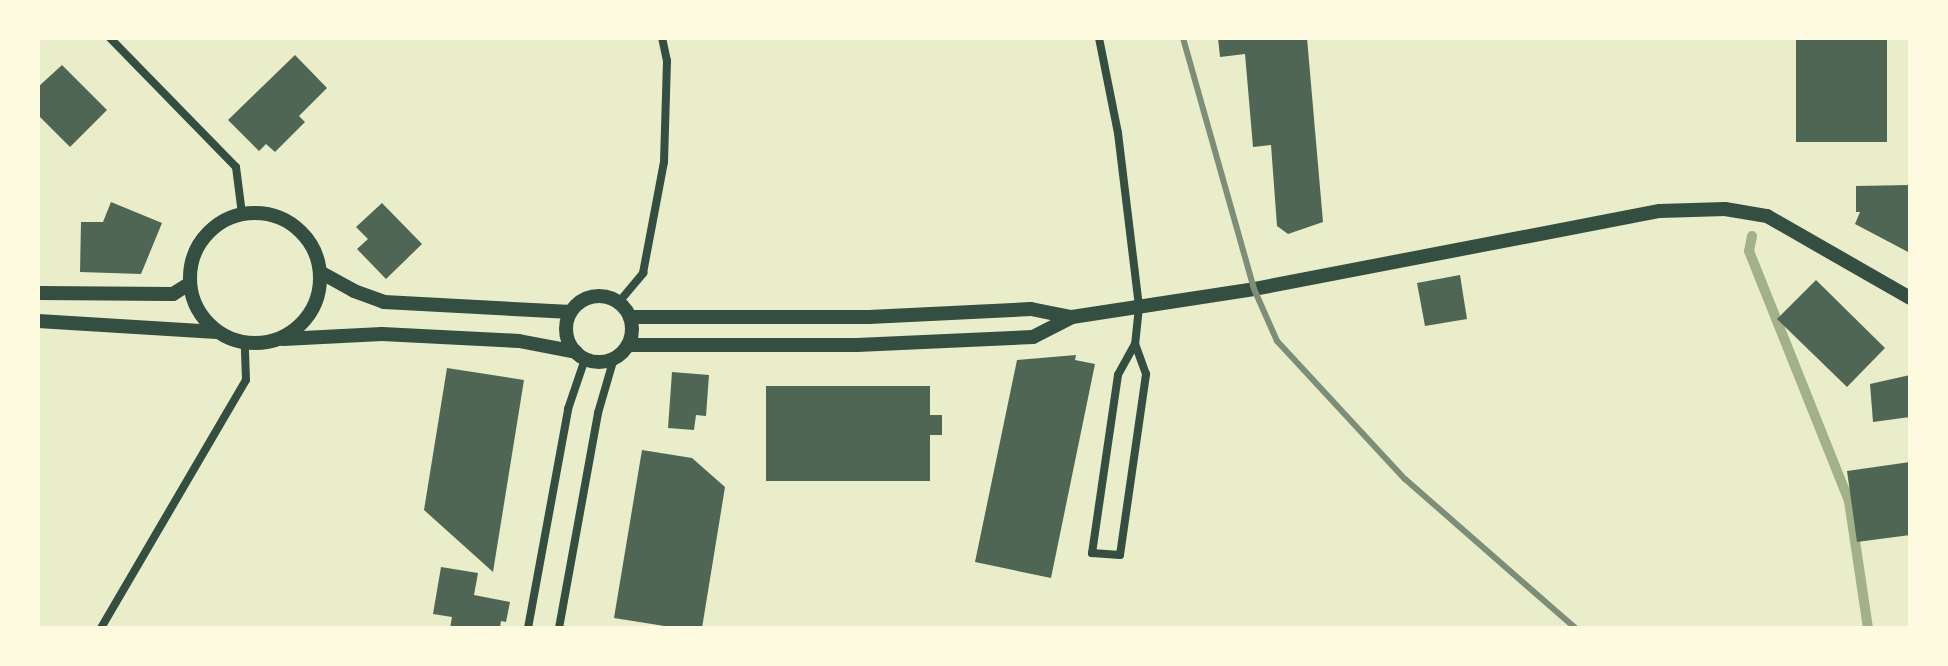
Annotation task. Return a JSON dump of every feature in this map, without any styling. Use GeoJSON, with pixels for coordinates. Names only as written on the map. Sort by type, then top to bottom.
{"type":"FeatureCollection","features":[{"type":"Feature","properties":{"kind":"street"},"geometry":{"type":"LineString","coordinates":[[110,38],[236,167],[242,214]]}},
{"type":"Feature","properties":{"kind":"street"},"geometry":{"type":"LineString","coordinates":[[619,302],[643,273],[664,162],[667,61],[662,38]]}},
{"type":"Feature","properties":{"kind":"street"},"geometry":{"type":"LineString","coordinates":[[1099,38],[1118,133],[1139,307],[1135,344],[1118,375],[1092,553],[1120,555],[1146,374],[1135,344]]}},
{"type":"Feature","properties":{"kind":"street"},"geometry":{"type":"LineString","coordinates":[[628,345],[857,345],[1033,337],[1072,317],[1254,289],[1660,211],[1725,209],[1778,221],[1910,298]]}},
{"type":"Feature","properties":{"kind":"street"},"geometry":{"type":"LineString","coordinates":[[217,332],[198,312],[189,284],[193,256],[208,232],[242,214],[260,213],[294,225],[316,254],[320,272],[315,305],[294,331],[278,339]]}},
{"type":"Feature","properties":{"kind":"street"},"geometry":{"type":"LineString","coordinates":[[320,272],[354,291],[384,302],[571,312]]}},
{"type":"Feature","properties":{"kind":"street"},"geometry":{"type":"LineString","coordinates":[[38,293],[173,294],[189,284]]}},
{"type":"Feature","properties":{"kind":"street"},"geometry":{"type":"LineString","coordinates":[[38,321],[217,332],[245,343],[382,334],[519,341],[581,355],[605,361],[614,358],[628,345],[633,327],[619,302],[599,296],[588,298],[571,312],[567,333],[581,355],[568,409],[528,628]]}},
{"type":"Feature","properties":{"kind":"street"},"geometry":{"type":"LineString","coordinates":[[630,317],[869,317],[1031,309],[1072,317]]}},
{"type":"Feature","properties":{"kind":"street"},"geometry":{"type":"LineString","coordinates":[[101,628],[246,380],[245,343]]}},
{"type":"Feature","properties":{"kind":"street"},"geometry":{"type":"LineString","coordinates":[[559,628],[598,413],[614,358]]}},
{"type":"Feature","properties":{"kind":"building"},"geometry":{"type":"Polygon","coordinates":[[[1218,38],[1307,38],[1323,222],[1288,234],[1277,226],[1271,145],[1253,147],[1245,54],[1220,57],[1218,38]]]}},
{"type":"Feature","properties":{"kind":"building"},"geometry":{"type":"Polygon","coordinates":[[[1796,38],[1887,38],[1887,142],[1796,142],[1796,38]]]}},
{"type":"Feature","properties":{"kind":"building"},"geometry":{"type":"Polygon","coordinates":[[[295,55],[327,88],[299,116],[305,122],[275,152],[266,144],[259,151],[228,120],[295,55]]]}},
{"type":"Feature","properties":{"kind":"building"},"geometry":{"type":"Polygon","coordinates":[[[62,65],[107,110],[70,147],[38,115],[38,87],[62,65]]]}},
{"type":"Feature","properties":{"kind":"building"},"geometry":{"type":"Polygon","coordinates":[[[1910,185],[1910,253],[1855,224],[1860,212],[1856,212],[1856,186],[1910,185]]]}},
{"type":"Feature","properties":{"kind":"building"},"geometry":{"type":"Polygon","coordinates":[[[111,202],[162,223],[141,274],[80,272],[81,222],[103,222],[111,202]]]}},
{"type":"Feature","properties":{"kind":"building"},"geometry":{"type":"Polygon","coordinates":[[[382,203],[422,244],[386,279],[357,249],[368,239],[356,227],[382,203]]]}},
{"type":"Feature","properties":{"kind":"building"},"geometry":{"type":"Polygon","coordinates":[[[1460,275],[1467,319],[1425,326],[1417,283],[1460,275]]]}},
{"type":"Feature","properties":{"kind":"building"},"geometry":{"type":"Polygon","coordinates":[[[1816,280],[1885,348],[1847,387],[1777,319],[1816,280]]]}},
{"type":"Feature","properties":{"kind":"building"},"geometry":{"type":"Polygon","coordinates":[[[1076,355],[1075,360],[1095,364],[1051,578],[975,562],[1017,360],[1076,355]]]}},
{"type":"Feature","properties":{"kind":"building"},"geometry":{"type":"Polygon","coordinates":[[[447,368],[524,380],[493,572],[424,510],[447,368]]]}},
{"type":"Feature","properties":{"kind":"building"},"geometry":{"type":"Polygon","coordinates":[[[672,372],[709,375],[706,416],[696,415],[694,430],[668,428],[672,372]]]}},
{"type":"Feature","properties":{"kind":"building"},"geometry":{"type":"Polygon","coordinates":[[[1910,375],[1910,417],[1873,422],[1870,384],[1910,375]]]}},
{"type":"Feature","properties":{"kind":"building"},"geometry":{"type":"Polygon","coordinates":[[[766,386],[930,386],[930,415],[942,415],[942,435],[930,435],[930,481],[766,481],[766,386]]]}},
{"type":"Feature","properties":{"kind":"building"},"geometry":{"type":"Polygon","coordinates":[[[642,450],[692,458],[725,487],[702,628],[677,628],[614,618],[642,450]]]}},
{"type":"Feature","properties":{"kind":"building"},"geometry":{"type":"Polygon","coordinates":[[[1910,462],[1910,535],[1857,542],[1847,471],[1910,462]]]}},
{"type":"Feature","properties":{"kind":"building"},"geometry":{"type":"Polygon","coordinates":[[[441,567],[478,573],[474,595],[510,602],[506,622],[501,621],[500,628],[450,628],[452,617],[433,614],[441,567]]]}},
{"type":"Feature","properties":{"kind":"waterway"},"geometry":{"type":"LineString","coordinates":[[1752,236],[1749,251],[1849,501],[1868,628]]}},
{"type":"Feature","properties":{"kind":"railway"},"geometry":{"type":"LineString","coordinates":[[1183,38],[1254,289],[1277,341],[1405,479],[1575,628]]}}]}
